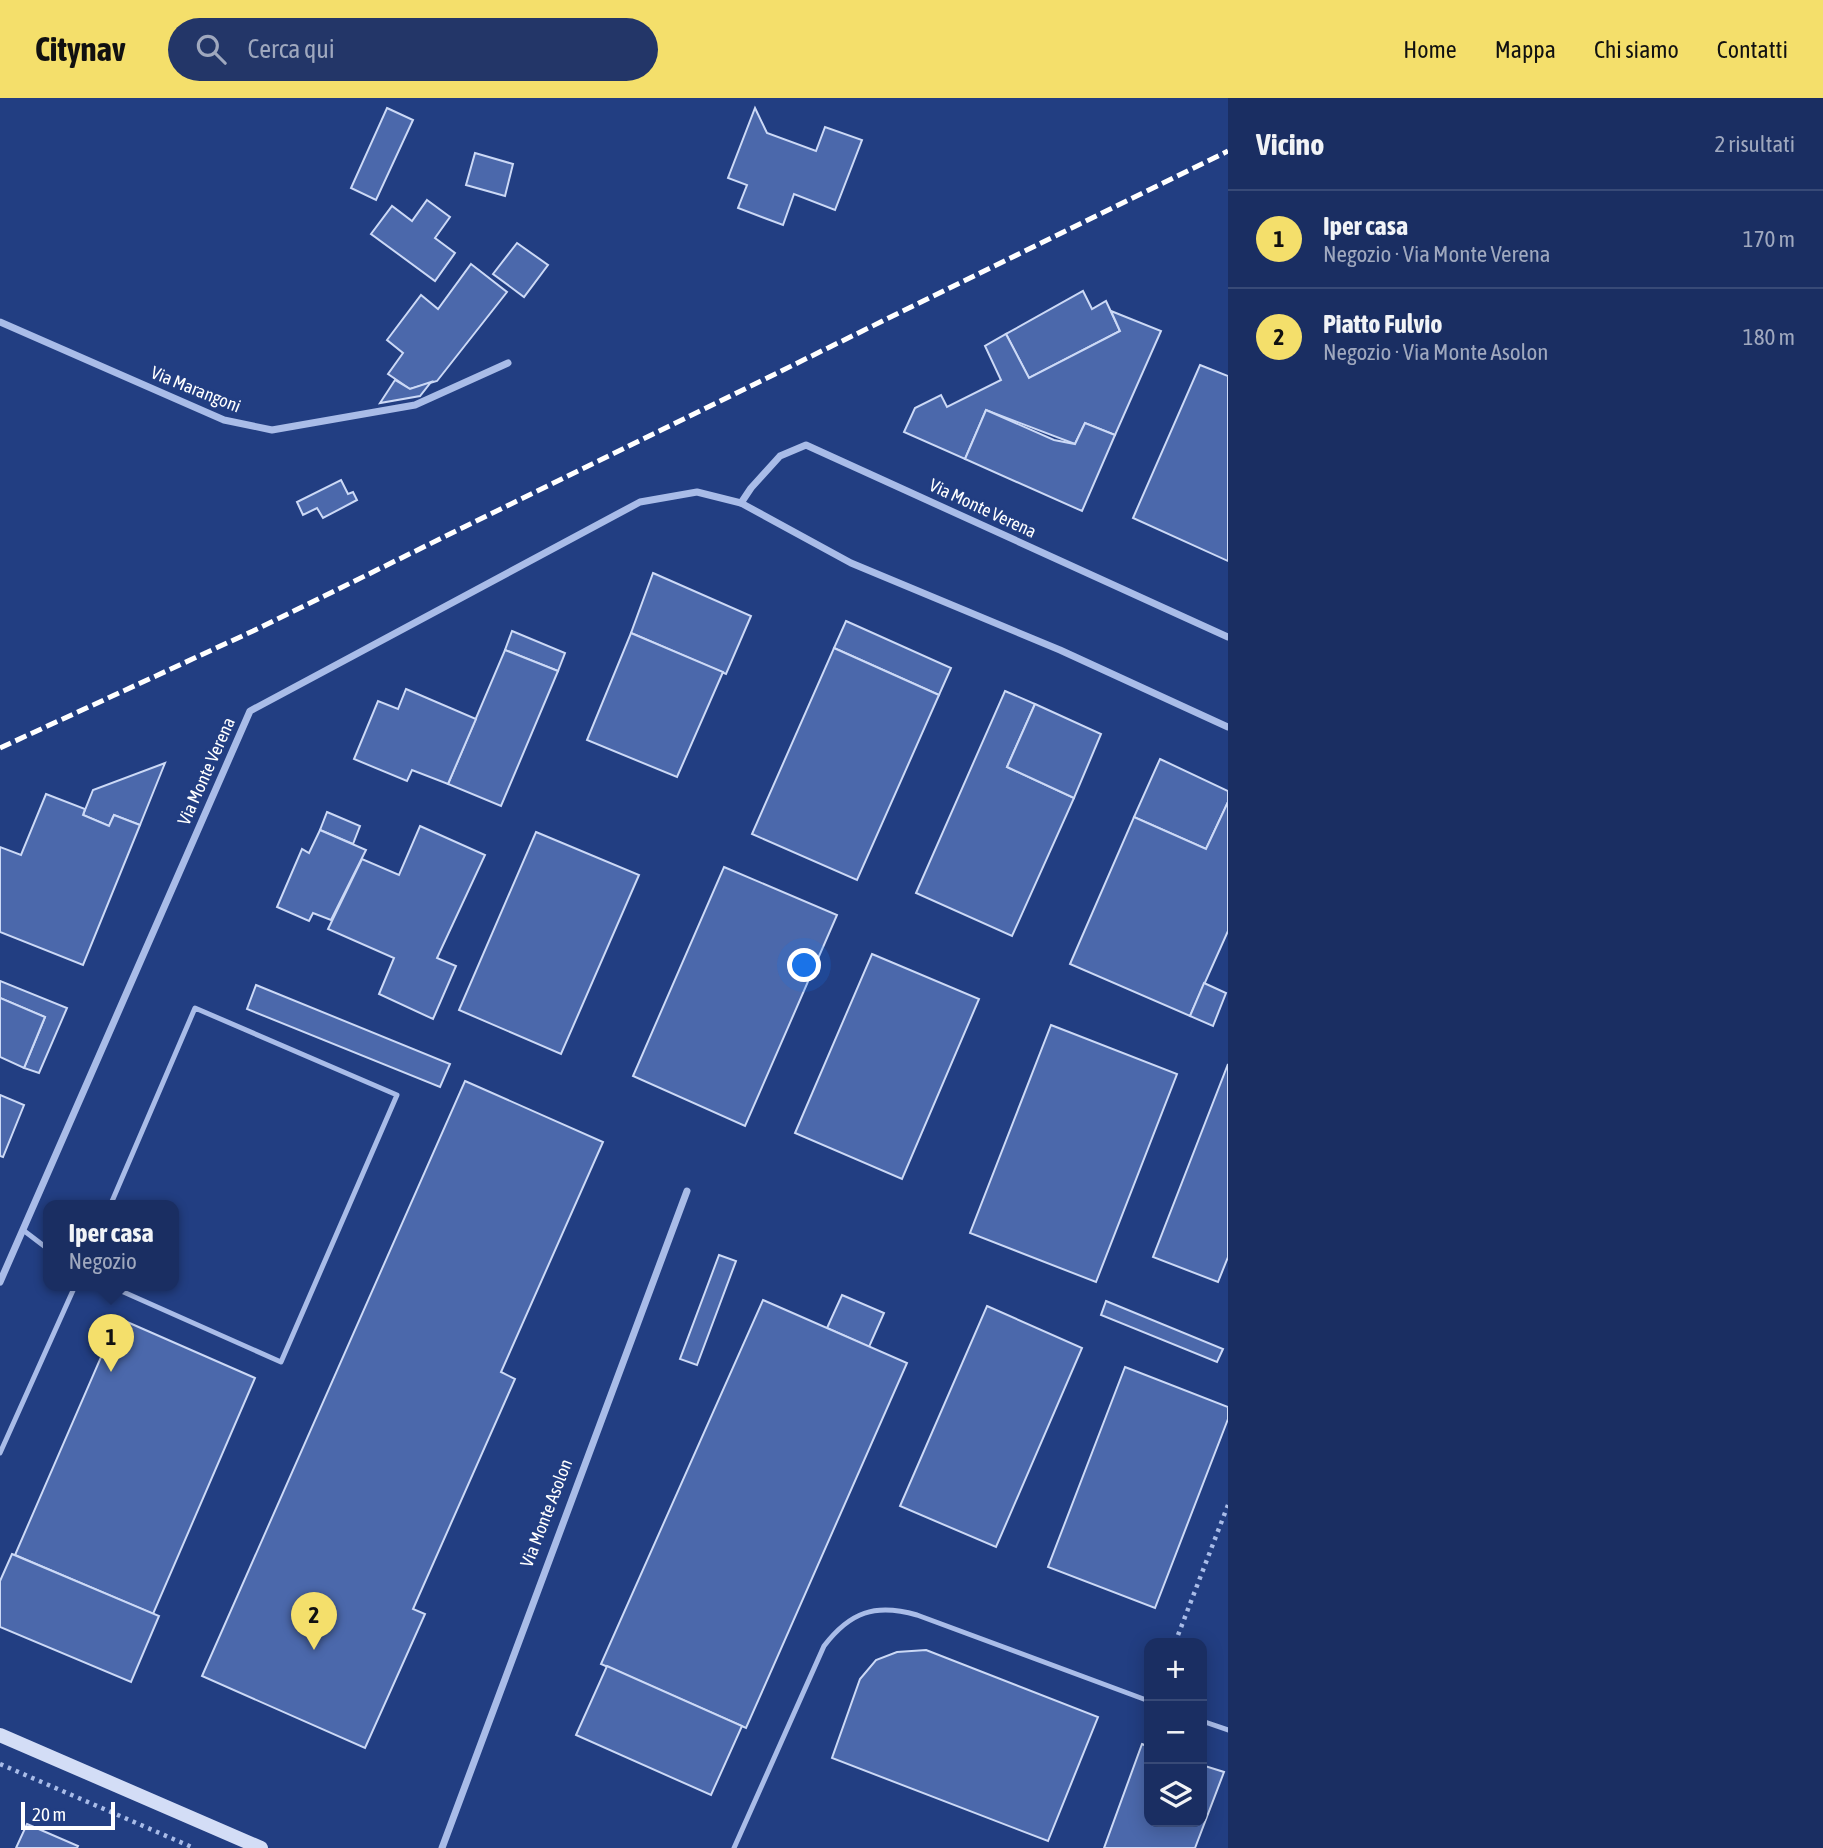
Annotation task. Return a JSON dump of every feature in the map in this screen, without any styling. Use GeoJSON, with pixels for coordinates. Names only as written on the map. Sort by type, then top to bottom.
{"type":"FeatureCollection","features":[{"type":"Feature","properties":{"kind":"main road"},"geometry":{"type":"LineString","coordinates":[[0,1735],[261,1848]]}},
{"type":"Feature","properties":{"kind":"street","name":"Via Marangoni"},"geometry":{"type":"LineString","coordinates":[[0,322],[223,420],[272,430],[415,405],[508,363]]}},
{"type":"Feature","properties":{"kind":"street","name":"Via Monte Verena"},"geometry":{"type":"LineString","coordinates":[[741,503],[780,456],[806,445],[1228,637]]}},
{"type":"Feature","properties":{"kind":"street","name":"Via Monte Verena"},"geometry":{"type":"LineString","coordinates":[[0,1282],[250,711],[640,502],[697,492],[741,503],[851,563],[1060,650],[1228,727]]}},
{"type":"Feature","properties":{"kind":"street","name":"Via Monte Asolon"},"geometry":{"type":"LineString","coordinates":[[442,1848],[687,1191]]}},
{"type":"Feature","properties":{"kind":"lane"},"geometry":{"type":"LineString","coordinates":[[113,1200],[195,1008],[397,1095],[281,1363],[121,1291]]}},
{"type":"Feature","properties":{"kind":"lane"},"geometry":{"type":"LineString","coordinates":[[22,1229],[43,1245]]}},
{"type":"Feature","properties":{"kind":"lane"},"geometry":{"type":"LineString","coordinates":[[0,1453],[73,1291]]}},
{"type":"Feature","properties":{"kind":"lane"},"geometry":{"type":"LineString","coordinates":[[734,1848],[824,1647],[836,1630],[865,1612],[884,1608],[917,1615],[1144,1699]]}},
{"type":"Feature","properties":{"kind":"lane"},"geometry":{"type":"LineString","coordinates":[[1207,1723],[1228,1730]]}},
{"type":"Feature","properties":{"kind":"path"},"geometry":{"type":"LineString","coordinates":[[1177,1638],[1228,1505]]}},
{"type":"Feature","properties":{"kind":"path"},"geometry":{"type":"LineString","coordinates":[[0,1764],[194,1848]]}},
{"type":"Feature","properties":{"kind":"building"},"geometry":{"type":"Polygon","coordinates":[[[387,108],[413,120],[376,200],[351,188],[387,108]]]}},
{"type":"Feature","properties":{"kind":"building"},"geometry":{"type":"Polygon","coordinates":[[[755,108],[767,133],[816,151],[825,127],[862,140],[835,210],[794,194],[783,225],[738,208],[747,185],[728,178],[755,108]]]}},
{"type":"Feature","properties":{"kind":"building"},"geometry":{"type":"Polygon","coordinates":[[[475,153],[513,164],[505,196],[466,185],[475,153]]]}},
{"type":"Feature","properties":{"kind":"building"},"geometry":{"type":"Polygon","coordinates":[[[427,200],[450,217],[435,238],[455,253],[435,281],[371,234],[392,206],[412,221],[427,200]]]}},
{"type":"Feature","properties":{"kind":"building"},"geometry":{"type":"Polygon","coordinates":[[[517,243],[548,265],[524,297],[493,274],[517,243]]]}},
{"type":"Feature","properties":{"kind":"building"},"geometry":{"type":"Polygon","coordinates":[[[471,264],[507,292],[437,381],[410,389],[388,374],[403,353],[387,340],[421,295],[438,309],[471,264]]]}},
{"type":"Feature","properties":{"kind":"building"},"geometry":{"type":"Polygon","coordinates":[[[1083,291],[1092,309],[1106,301],[1120,331],[1029,378],[1006,334],[1083,291]]]}},
{"type":"Feature","properties":{"kind":"building"},"geometry":{"type":"Polygon","coordinates":[[[1111,311],[1161,331],[1115,435],[1085,423],[1075,444],[986,410],[965,459],[904,432],[915,408],[941,395],[947,407],[1001,380],[985,346],[1006,334],[1029,378],[1120,331],[1111,311]]]}},
{"type":"Feature","properties":{"kind":"building"},"geometry":{"type":"Polygon","coordinates":[[[1200,365],[1228,376],[1228,561],[1133,518],[1200,365]]]}},
{"type":"Feature","properties":{"kind":"building"},"geometry":{"type":"Polygon","coordinates":[[[395,380],[410,389],[431,382],[420,396],[380,403],[395,380]]]}},
{"type":"Feature","properties":{"kind":"building"},"geometry":{"type":"Polygon","coordinates":[[[986,410],[1054,440],[1075,444],[1085,423],[1115,435],[1082,511],[965,459],[986,410]]]}},
{"type":"Feature","properties":{"kind":"building"},"geometry":{"type":"Polygon","coordinates":[[[341,480],[348,494],[353,492],[357,500],[323,518],[317,508],[303,515],[297,502],[341,480]]]}},
{"type":"Feature","properties":{"kind":"building"},"geometry":{"type":"Polygon","coordinates":[[[653,573],[751,616],[726,674],[631,633],[653,573]]]}},
{"type":"Feature","properties":{"kind":"building"},"geometry":{"type":"Polygon","coordinates":[[[846,621],[951,668],[939,695],[834,648],[846,621]]]}},
{"type":"Feature","properties":{"kind":"building"},"geometry":{"type":"Polygon","coordinates":[[[512,631],[565,653],[558,671],[505,650],[512,631]]]}},
{"type":"Feature","properties":{"kind":"building"},"geometry":{"type":"Polygon","coordinates":[[[631,633],[723,672],[677,777],[587,740],[631,633]]]}},
{"type":"Feature","properties":{"kind":"building"},"geometry":{"type":"Polygon","coordinates":[[[834,648],[939,695],[857,880],[752,834],[834,648]]]}},
{"type":"Feature","properties":{"kind":"building"},"geometry":{"type":"Polygon","coordinates":[[[505,650],[558,671],[501,806],[448,784],[505,650]]]}},
{"type":"Feature","properties":{"kind":"building"},"geometry":{"type":"Polygon","coordinates":[[[406,689],[476,719],[448,784],[412,770],[407,781],[354,759],[378,701],[398,709],[406,689]]]}},
{"type":"Feature","properties":{"kind":"building"},"geometry":{"type":"Polygon","coordinates":[[[1005,691],[1035,704],[1007,767],[1074,798],[1012,936],[916,893],[1005,691]]]}},
{"type":"Feature","properties":{"kind":"building"},"geometry":{"type":"Polygon","coordinates":[[[1035,704],[1101,734],[1074,798],[1007,767],[1035,704]]]}},
{"type":"Feature","properties":{"kind":"building"},"geometry":{"type":"Polygon","coordinates":[[[1160,759],[1228,791],[1228,802],[1206,849],[1134,817],[1160,759]]]}},
{"type":"Feature","properties":{"kind":"building"},"geometry":{"type":"Polygon","coordinates":[[[165,763],[140,825],[114,815],[109,826],[83,815],[93,790],[165,763]]]}},
{"type":"Feature","properties":{"kind":"building"},"geometry":{"type":"Polygon","coordinates":[[[46,794],[85,809],[83,815],[109,826],[114,815],[140,825],[83,965],[0,932],[0,847],[21,855],[46,794]]]}},
{"type":"Feature","properties":{"kind":"building"},"geometry":{"type":"Polygon","coordinates":[[[1228,802],[1228,931],[1190,1016],[1070,964],[1134,817],[1206,849],[1228,802]]]}},
{"type":"Feature","properties":{"kind":"building"},"geometry":{"type":"Polygon","coordinates":[[[327,812],[360,826],[353,844],[320,830],[327,812]]]}},
{"type":"Feature","properties":{"kind":"building"},"geometry":{"type":"Polygon","coordinates":[[[420,826],[485,855],[437,958],[456,966],[433,1019],[379,994],[394,958],[328,929],[362,859],[399,875],[420,826]]]}},
{"type":"Feature","properties":{"kind":"building"},"geometry":{"type":"Polygon","coordinates":[[[320,830],[366,850],[331,920],[313,913],[309,921],[277,907],[302,849],[309,853],[320,830]]]}},
{"type":"Feature","properties":{"kind":"building"},"geometry":{"type":"Polygon","coordinates":[[[536,832],[639,875],[561,1054],[459,1010],[536,832]]]}},
{"type":"Feature","properties":{"kind":"building"},"geometry":{"type":"Polygon","coordinates":[[[724,867],[837,915],[745,1126],[633,1076],[724,867]]]}},
{"type":"Feature","properties":{"kind":"building"},"geometry":{"type":"Polygon","coordinates":[[[872,954],[979,999],[902,1179],[795,1133],[872,954]]]}},
{"type":"Feature","properties":{"kind":"building"},"geometry":{"type":"Polygon","coordinates":[[[0,981],[67,1008],[39,1073],[24,1068],[45,1017],[0,998],[0,981]]]}},
{"type":"Feature","properties":{"kind":"building"},"geometry":{"type":"Polygon","coordinates":[[[1204,983],[1226,993],[1213,1026],[1190,1016],[1204,983]]]}},
{"type":"Feature","properties":{"kind":"building"},"geometry":{"type":"Polygon","coordinates":[[[256,985],[450,1064],[440,1087],[247,1009],[256,985]]]}},
{"type":"Feature","properties":{"kind":"building"},"geometry":{"type":"Polygon","coordinates":[[[0,998],[45,1017],[24,1068],[0,1057],[0,998]]]}},
{"type":"Feature","properties":{"kind":"building"},"geometry":{"type":"Polygon","coordinates":[[[1051,1025],[1177,1074],[1096,1282],[970,1233],[1051,1025]]]}},
{"type":"Feature","properties":{"kind":"building"},"geometry":{"type":"Polygon","coordinates":[[[1228,1064],[1228,1257],[1218,1282],[1153,1257],[1228,1064]]]}},
{"type":"Feature","properties":{"kind":"building"},"geometry":{"type":"Polygon","coordinates":[[[465,1081],[603,1142],[501,1372],[515,1379],[413,1609],[425,1614],[365,1748],[202,1676],[465,1081]]]}},
{"type":"Feature","properties":{"kind":"building"},"geometry":{"type":"Polygon","coordinates":[[[0,1095],[24,1105],[3,1157],[0,1156],[0,1095]]]}},
{"type":"Feature","properties":{"kind":"building"},"geometry":{"type":"Polygon","coordinates":[[[719,1255],[736,1261],[697,1365],[680,1359],[719,1255]]]}},
{"type":"Feature","properties":{"kind":"building"},"geometry":{"type":"Polygon","coordinates":[[[842,1295],[884,1313],[869,1347],[827,1328],[842,1295]]]}},
{"type":"Feature","properties":{"kind":"building"},"geometry":{"type":"Polygon","coordinates":[[[763,1300],[907,1363],[746,1728],[601,1664],[763,1300]]]}},
{"type":"Feature","properties":{"kind":"building"},"geometry":{"type":"Polygon","coordinates":[[[1106,1301],[1223,1349],[1217,1362],[1101,1315],[1106,1301]]]}},
{"type":"Feature","properties":{"kind":"building"},"geometry":{"type":"Polygon","coordinates":[[[987,1306],[1082,1348],[996,1547],[900,1506],[987,1306]]]}},
{"type":"Feature","properties":{"kind":"building"},"geometry":{"type":"Polygon","coordinates":[[[118,1318],[255,1378],[153,1614],[15,1555],[118,1318]]]}},
{"type":"Feature","properties":{"kind":"building"},"geometry":{"type":"Polygon","coordinates":[[[1125,1367],[1228,1407],[1228,1419],[1155,1608],[1048,1567],[1125,1367]]]}},
{"type":"Feature","properties":{"kind":"building"},"geometry":{"type":"Polygon","coordinates":[[[12,1554],[159,1616],[131,1682],[0,1627],[0,1581],[12,1554]]]}},
{"type":"Feature","properties":{"kind":"building"},"geometry":{"type":"Polygon","coordinates":[[[926,1650],[1098,1717],[1048,1841],[832,1758],[860,1679],[876,1660],[897,1652],[926,1650]]]}},
{"type":"Feature","properties":{"kind":"building"},"geometry":{"type":"Polygon","coordinates":[[[607,1666],[742,1726],[711,1795],[576,1735],[607,1666]]]}},
{"type":"Feature","properties":{"kind":"building"},"geometry":{"type":"Polygon","coordinates":[[[1142,1744],[1144,1827],[1203,1827],[1195,1848],[1104,1848],[1142,1744]]]}},
{"type":"Feature","properties":{"kind":"building"},"geometry":{"type":"Polygon","coordinates":[[[1207,1767],[1224,1772],[1207,1817],[1207,1767]]]}},
{"type":"Feature","properties":{"kind":"building"},"geometry":{"type":"Polygon","coordinates":[[[27,1824],[78,1846],[16,1848],[27,1824]]]}},
{"type":"Feature","properties":{"kind":"railway"},"geometry":{"type":"LineString","coordinates":[[0,748],[253,631],[1228,151]]}},
{"type":"Feature","properties":{"kind":"place","name":"Iper casa"},"geometry":{"type":"Point","coordinates":[111,1372]}},
{"type":"Feature","properties":{"kind":"place","name":"Piatto Fulvio"},"geometry":{"type":"Point","coordinates":[314,1650]}}]}
